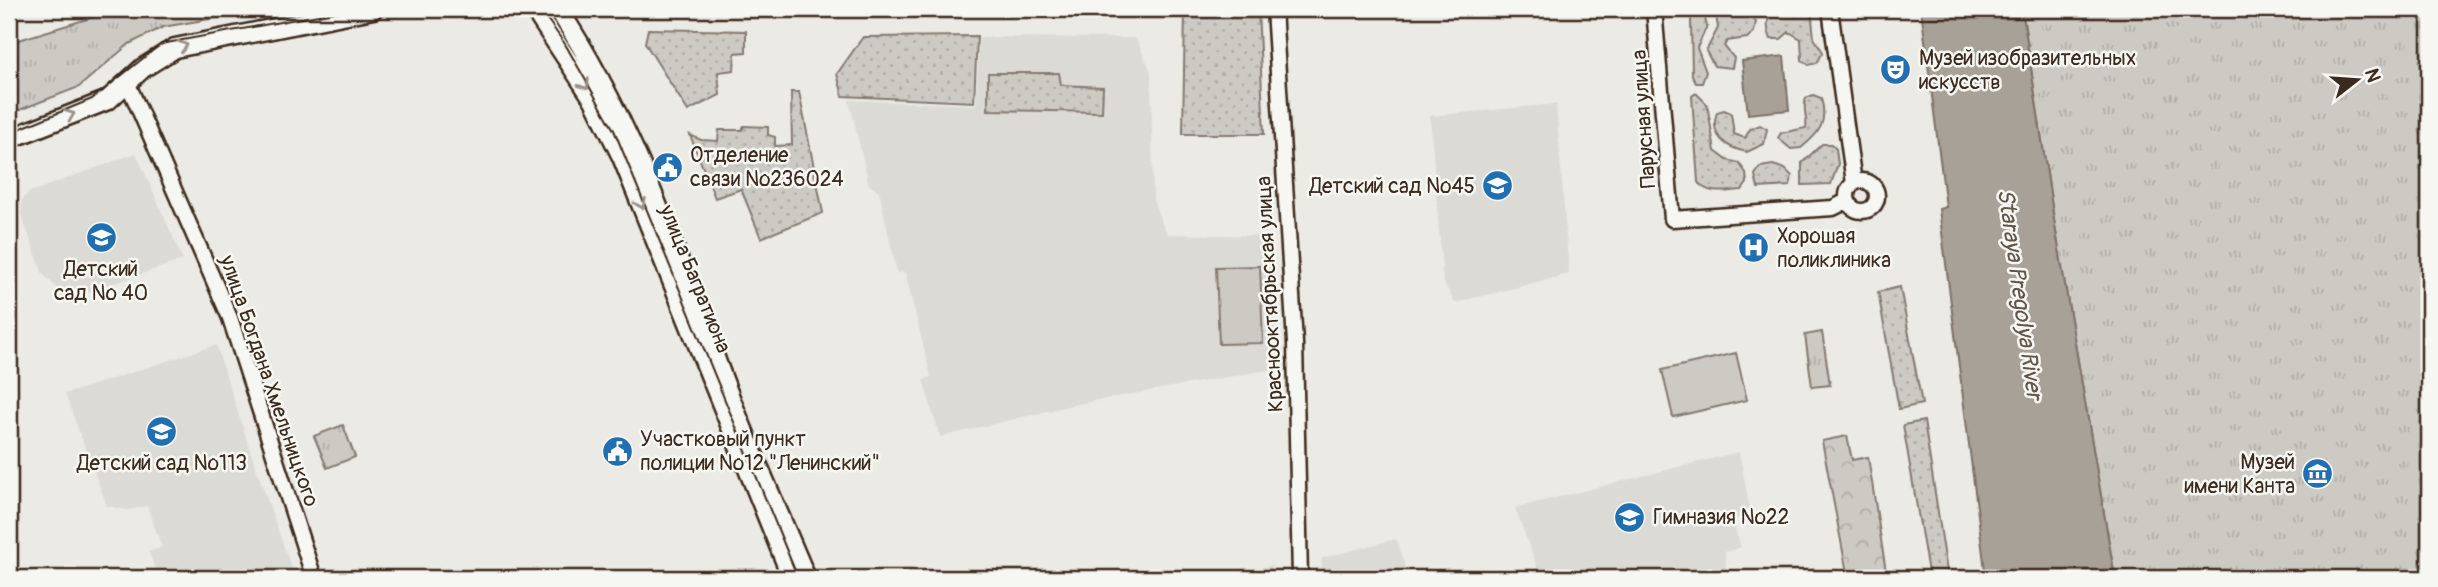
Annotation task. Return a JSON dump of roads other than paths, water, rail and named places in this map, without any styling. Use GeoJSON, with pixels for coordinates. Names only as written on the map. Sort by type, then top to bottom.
{"type":"FeatureCollection","features":[{"type":"Feature","properties":{"kind":"main road"},"geometry":{"type":"LineString","coordinates":[[9,139],[108,100],[156,58],[184,45],[373,9]]}},
{"type":"Feature","properties":{"kind":"main road","name":"улица Багратиона"},"geometry":{"type":"LineString","coordinates":[[534,9],[594,100],[622,157],[792,578]]}},
{"type":"Feature","properties":{"kind":"main road","name":"улица Багратиона"},"geometry":{"type":"LineString","coordinates":[[558,9],[576,35],[635,147],[726,385],[806,578]]}},
{"type":"Feature","properties":{"kind":"main road"},"geometry":{"type":"LineString","coordinates":[[573,9],[576,35]]}},
{"type":"Feature","properties":{"kind":"street","name":"Краснооктябрьская улица"},"geometry":{"type":"LineString","coordinates":[[1274,9],[1294,334],[1300,578]]}},
{"type":"Feature","properties":{"kind":"street"},"geometry":{"type":"LineString","coordinates":[[1830,9],[1854,183]]}},
{"type":"Feature","properties":{"kind":"street","name":"Парусная улица"},"geometry":{"type":"LineString","coordinates":[[1657,11],[1672,219],[1833,208],[1847,201]]}},
{"type":"Feature","properties":{"kind":"street","name":"улица Богдана Хмельницкого"},"geometry":{"type":"LineString","coordinates":[[128,84],[230,318],[314,578]]}},
{"type":"Feature","properties":{"kind":"street"},"geometry":{"type":"LineString","coordinates":[[1869,182],[1876,190],[1877,199],[1872,208],[1863,212],[1853,209],[1847,201],[1847,191],[1854,183],[1869,182]]}},
{"type":"Feature","properties":{"kind":"water","name":"Staraya Pregolya River"},"geometry":{"type":"Polygon","coordinates":[[[1921,9],[2022,9],[2054,220],[2115,578],[1986,578],[1939,209],[1946,207],[1921,9]]]}},
{"type":"Feature","properties":{"kind":"water"},"geometry":{"type":"Polygon","coordinates":[[[1784,56],[1789,110],[1748,114],[1742,61],[1784,56]]]}},
{"type":"Feature","properties":{"kind":"tram line"},"geometry":{"type":"LineString","coordinates":[[9,133],[92,99],[161,44],[351,9]]}},
{"type":"Feature","properties":{"kind":"tram line"},"geometry":{"type":"LineString","coordinates":[[540,9],[565,44],[614,130],[798,578]]}},
{"type":"Feature","properties":{"kind":"place","name":"Музей изобразительных искусств"},"geometry":{"type":"Point","coordinates":[1896,70]}},
{"type":"Feature","properties":{"kind":"place","name":"Отделение связи №236024"},"geometry":{"type":"Point","coordinates":[667,167]}},
{"type":"Feature","properties":{"kind":"place","name":"Детский сад №45"},"geometry":{"type":"Point","coordinates":[1498,186]}},
{"type":"Feature","properties":{"kind":"place","name":"Детский сад № 40"},"geometry":{"type":"Point","coordinates":[101,237]}},
{"type":"Feature","properties":{"kind":"place","name":"Хорошая поликлиника"},"geometry":{"type":"Point","coordinates":[1754,248]}},
{"type":"Feature","properties":{"kind":"place","name":"Детский сад №113"},"geometry":{"type":"Point","coordinates":[162,431]}},
{"type":"Feature","properties":{"kind":"place","name":"Участковый пункт полиции №12 \"Ленинский\""},"geometry":{"type":"Point","coordinates":[617,451]}},
{"type":"Feature","properties":{"kind":"place","name":"Музей имени Канта"},"geometry":{"type":"Point","coordinates":[2318,474]}},
{"type":"Feature","properties":{"kind":"place","name":"Гимназия №22"},"geometry":{"type":"Point","coordinates":[1630,517]}}]}
